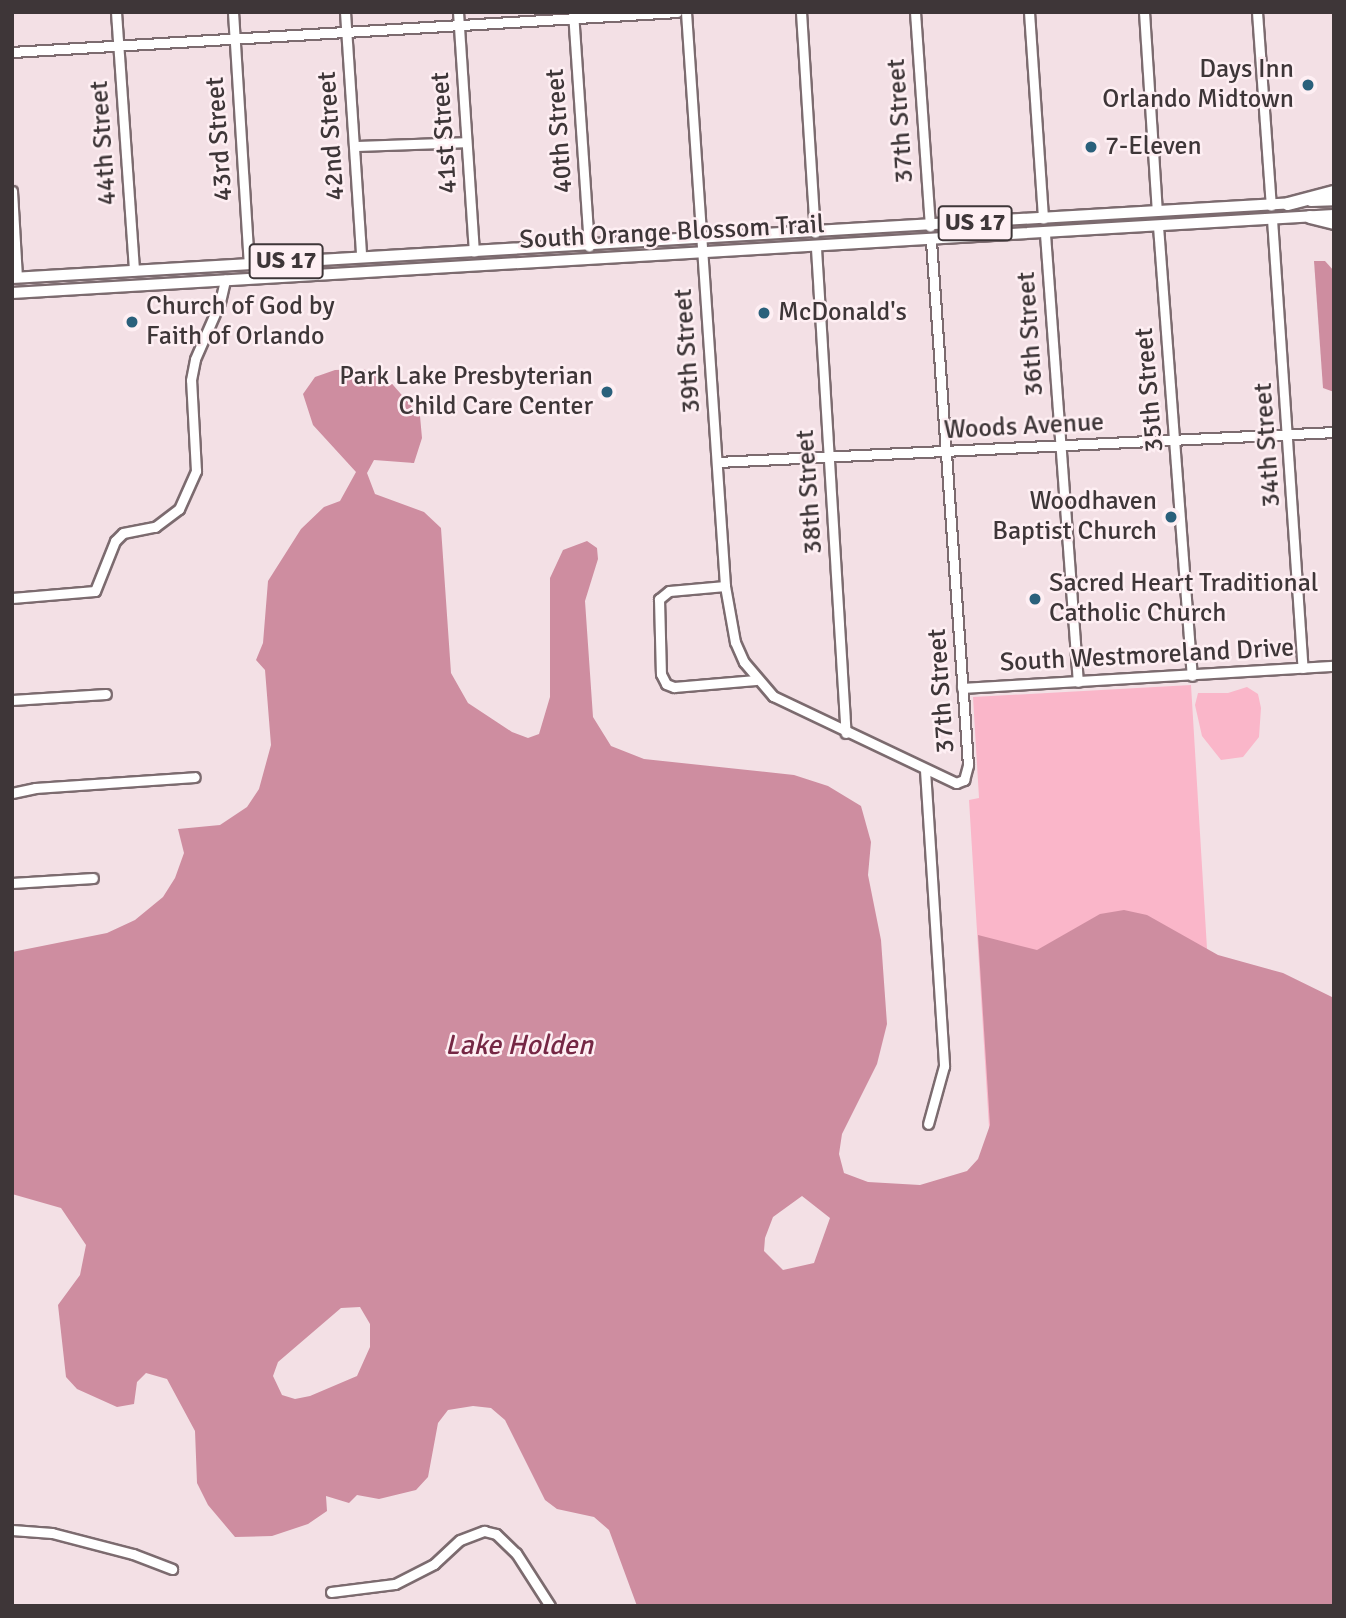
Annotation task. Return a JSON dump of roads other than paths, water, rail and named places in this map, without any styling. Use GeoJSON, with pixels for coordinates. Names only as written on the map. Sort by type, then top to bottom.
{"type":"FeatureCollection","features":[{"type":"Feature","properties":{"kind":"highway"},"geometry":{"type":"LineString","coordinates":[[1308,202],[1334,196]]}},
{"type":"Feature","properties":{"kind":"highway"},"geometry":{"type":"LineString","coordinates":[[1288,204],[1334,196]]}},
{"type":"Feature","properties":{"kind":"highway"},"geometry":{"type":"LineString","coordinates":[[1310,217],[1334,223]]}},
{"type":"Feature","properties":{"kind":"main road","name":"South Orange Blossom Trail"},"geometry":{"type":"LineString","coordinates":[[14,279],[361,256],[589,246],[1308,202]]}},
{"type":"Feature","properties":{"kind":"main road"},"geometry":{"type":"LineString","coordinates":[[1158,226],[1177,216],[1271,205]]}},
{"type":"Feature","properties":{"kind":"main road"},"geometry":{"type":"LineString","coordinates":[[1065,233],[1084,225],[1135,220],[1157,211]]}},
{"type":"Feature","properties":{"kind":"main road","name":"South Orange Blossom Trail"},"geometry":{"type":"LineString","coordinates":[[12,293],[703,255],[1334,215]]}},
{"type":"Feature","properties":{"kind":"main road"},"geometry":{"type":"LineString","coordinates":[[451,268],[474,251]]}},
{"type":"Feature","properties":{"kind":"main road"},"geometry":{"type":"LineString","coordinates":[[29,292],[41,279],[56,275]]}},
{"type":"Feature","properties":{"kind":"street","name":"44th Street"},"geometry":{"type":"LineString","coordinates":[[116,12],[134,270]]}},
{"type":"Feature","properties":{"kind":"street","name":"43rd Street"},"geometry":{"type":"LineString","coordinates":[[233,12],[249,263]]}},
{"type":"Feature","properties":{"kind":"street","name":"42nd Street"},"geometry":{"type":"LineString","coordinates":[[345,12],[361,256]]}},
{"type":"Feature","properties":{"kind":"street","name":"41st Street"},"geometry":{"type":"LineString","coordinates":[[458,12],[474,251]]}},
{"type":"Feature","properties":{"kind":"street"},"geometry":{"type":"LineString","coordinates":[[12,52],[346,33],[573,15],[677,12]]}},
{"type":"Feature","properties":{"kind":"street","name":"39th Street"},"geometry":{"type":"LineString","coordinates":[[686,12],[725,586],[735,642],[756,680]]}},
{"type":"Feature","properties":{"kind":"street"},"geometry":{"type":"LineString","coordinates":[[801,12],[815,233]]}},
{"type":"Feature","properties":{"kind":"street","name":"37th Street"},"geometry":{"type":"LineString","coordinates":[[915,12],[930,226]]}},
{"type":"Feature","properties":{"kind":"street"},"geometry":{"type":"LineString","coordinates":[[1029,12],[1044,219]]}},
{"type":"Feature","properties":{"kind":"street"},"geometry":{"type":"LineString","coordinates":[[1144,12],[1157,211]]}},
{"type":"Feature","properties":{"kind":"street"},"geometry":{"type":"LineString","coordinates":[[1256,12],[1271,205]]}},
{"type":"Feature","properties":{"kind":"street","name":"40th Street"},"geometry":{"type":"LineString","coordinates":[[573,15],[589,246]]}},
{"type":"Feature","properties":{"kind":"street"},"geometry":{"type":"LineString","coordinates":[[354,146],[466,142]]}},
{"type":"Feature","properties":{"kind":"street"},"geometry":{"type":"LineString","coordinates":[[12,191],[14,279]]}},
{"type":"Feature","properties":{"kind":"street","name":"34th Street"},"geometry":{"type":"LineString","coordinates":[[1272,219],[1303,668]]}},
{"type":"Feature","properties":{"kind":"street","name":"35th Street"},"geometry":{"type":"LineString","coordinates":[[1158,226],[1192,676]]}},
{"type":"Feature","properties":{"kind":"street","name":"36th Street"},"geometry":{"type":"LineString","coordinates":[[1045,234],[1078,682]]}},
{"type":"Feature","properties":{"kind":"street","name":"37th Street"},"geometry":{"type":"LineString","coordinates":[[928,1124],[943,1066],[925,770],[956,783],[966,777],[949,452],[931,241]]}},
{"type":"Feature","properties":{"kind":"street","name":"38th Street"},"geometry":{"type":"LineString","coordinates":[[816,248],[845,733]]}},
{"type":"Feature","properties":{"kind":"street"},"geometry":{"type":"LineString","coordinates":[[12,598],[95,590],[115,541],[123,533],[155,527],[171,519],[179,509],[196,471],[191,380],[195,359],[220,302],[225,280]]}},
{"type":"Feature","properties":{"kind":"street","name":"Woods Avenue"},"geometry":{"type":"LineString","coordinates":[[717,462],[1334,432]]}},
{"type":"Feature","properties":{"kind":"street"},"geometry":{"type":"LineString","coordinates":[[725,586],[669,591],[659,599],[661,674],[666,684],[674,687],[756,680],[773,696],[925,770]]}},
{"type":"Feature","properties":{"kind":"street","name":"South Westmoreland Drive"},"geometry":{"type":"LineString","coordinates":[[962,688],[1334,666]]}},
{"type":"Feature","properties":{"kind":"street"},"geometry":{"type":"LineString","coordinates":[[12,700],[106,694]]}},
{"type":"Feature","properties":{"kind":"street"},"geometry":{"type":"LineString","coordinates":[[12,793],[35,788],[195,777]]}},
{"type":"Feature","properties":{"kind":"street"},"geometry":{"type":"LineString","coordinates":[[12,883],[93,878]]}},
{"type":"Feature","properties":{"kind":"street"},"geometry":{"type":"LineString","coordinates":[[12,1530],[52,1534],[172,1569]]}},
{"type":"Feature","properties":{"kind":"street"},"geometry":{"type":"LineString","coordinates":[[331,1592],[395,1584],[434,1564],[460,1540],[478,1532],[496,1534],[516,1553],[550,1606]]}},
{"type":"Feature","properties":{"kind":"water"},"geometry":{"type":"Polygon","coordinates":[[[1314,261],[1325,261],[1334,271],[1334,392],[1323,388],[1314,261]]]}},
{"type":"Feature","properties":{"kind":"water","name":"Lake Holden"},"geometry":{"type":"Polygon","coordinates":[[[363,369],[387,378],[420,416],[422,438],[414,463],[374,460],[367,473],[375,494],[424,512],[441,528],[451,673],[468,703],[512,732],[528,738],[539,734],[550,697],[550,578],[563,550],[587,541],[597,548],[598,559],[585,601],[593,717],[611,746],[644,759],[794,775],[828,786],[861,806],[871,842],[868,875],[881,940],[887,1024],[877,1064],[842,1134],[839,1154],[844,1173],[868,1182],[920,1185],[967,1171],[978,1159],[990,1125],[978,935],[1037,950],[1100,914],[1124,910],[1147,915],[1218,955],[1283,973],[1334,998],[1334,1606],[637,1606],[609,1530],[594,1517],[557,1509],[545,1500],[505,1420],[491,1408],[473,1406],[448,1410],[438,1423],[428,1477],[416,1490],[379,1499],[357,1495],[349,1503],[326,1496],[327,1511],[308,1524],[272,1536],[235,1537],[208,1505],[197,1483],[195,1431],[167,1379],[146,1373],[137,1382],[134,1404],[117,1407],[77,1389],[66,1377],[58,1305],[80,1275],[86,1245],[61,1208],[12,1194],[12,952],[107,933],[135,920],[163,897],[175,878],[184,853],[178,829],[220,825],[247,807],[259,789],[271,745],[265,670],[256,660],[263,643],[268,581],[301,529],[324,507],[340,501],[356,472],[313,425],[303,394],[315,377],[335,370],[363,369]],[[802,1196],[773,1217],[765,1238],[764,1251],[783,1270],[814,1263],[830,1218],[802,1196]],[[360,1307],[341,1308],[278,1362],[273,1376],[282,1395],[295,1399],[310,1396],[357,1376],[370,1347],[370,1324],[360,1307]]]}},
{"type":"Feature","properties":{"kind":"place","name":"Days Inn Orlando Midtown"},"geometry":{"type":"Point","coordinates":[1308,85]}},
{"type":"Feature","properties":{"kind":"place","name":"7-Eleven"},"geometry":{"type":"Point","coordinates":[1091,147]}},
{"type":"Feature","properties":{"kind":"place","name":"McDonald's"},"geometry":{"type":"Point","coordinates":[764,313]}},
{"type":"Feature","properties":{"kind":"place","name":"Church of God by Faith of Orlando"},"geometry":{"type":"Point","coordinates":[132,322]}},
{"type":"Feature","properties":{"kind":"place","name":"Park Lake Presbyterian Child Care Center"},"geometry":{"type":"Point","coordinates":[607,392]}},
{"type":"Feature","properties":{"kind":"place","name":"Woodhaven Baptist Church"},"geometry":{"type":"Point","coordinates":[1171,517]}},
{"type":"Feature","properties":{"kind":"place","name":"Sacred Heart Traditional Catholic Church"},"geometry":{"type":"Point","coordinates":[1035,599]}}]}
